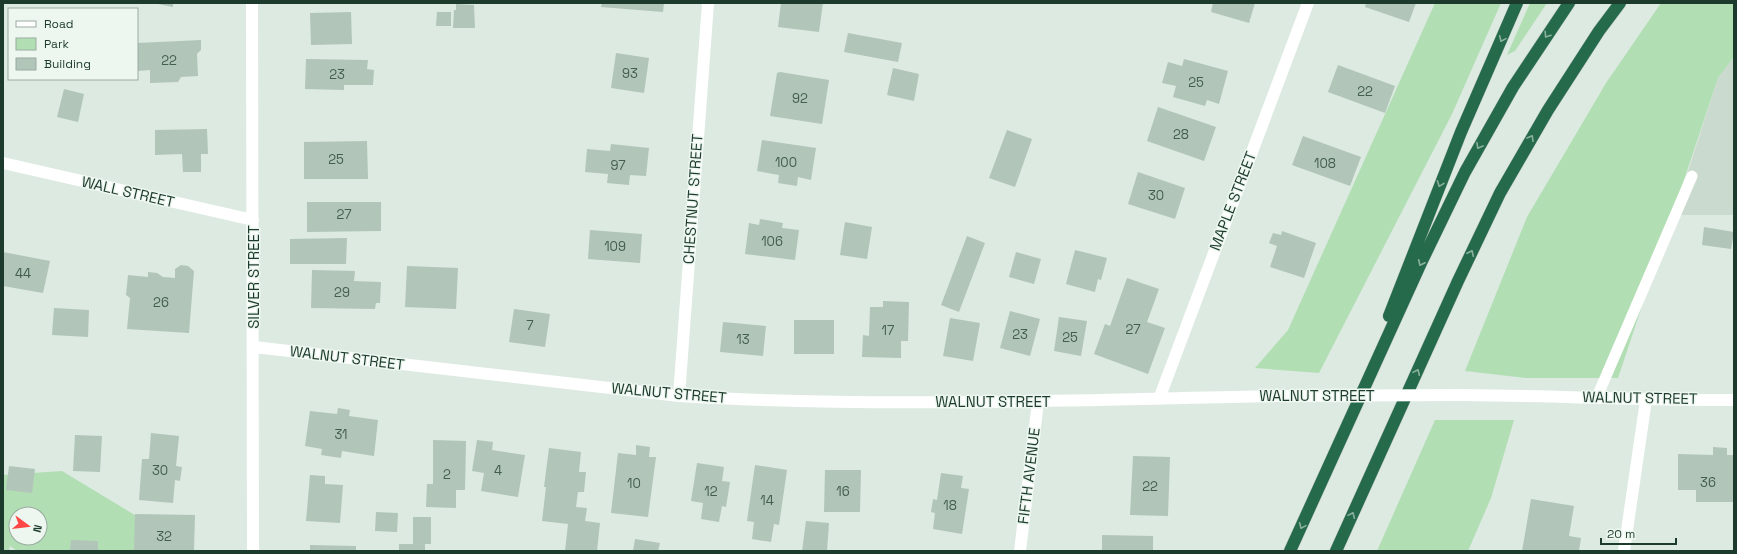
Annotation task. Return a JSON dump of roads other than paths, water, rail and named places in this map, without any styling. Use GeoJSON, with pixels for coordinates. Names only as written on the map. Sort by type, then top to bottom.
{"type":"FeatureCollection","features":[{"type":"Feature","properties":{"kind":"highway"},"geometry":{"type":"LineString","coordinates":[[1335,452],[1461,132],[1517,3]]}},
{"type":"Feature","properties":{"kind":"highway"},"geometry":{"type":"LineString","coordinates":[[1290,551],[1421,263],[1465,172],[1513,87],[1569,3]]}},
{"type":"Feature","properties":{"kind":"highway"},"geometry":{"type":"LineString","coordinates":[[1336,551],[1458,281],[1500,193],[1548,110],[1599,31],[1620,3]]}},
{"type":"Feature","properties":{"kind":"street","name":"SILVER STREET"},"geometry":{"type":"LineString","coordinates":[[252,3],[254,347],[253,551]]}},
{"type":"Feature","properties":{"kind":"street","name":"CHESTNUT STREET"},"geometry":{"type":"LineString","coordinates":[[679,396],[708,3]]}},
{"type":"Feature","properties":{"kind":"street","name":"MAPLE STREET"},"geometry":{"type":"LineString","coordinates":[[1159,399],[1308,3]]}},
{"type":"Feature","properties":{"kind":"street","name":"WALL STREET"},"geometry":{"type":"LineString","coordinates":[[3,163],[253,220]]}},
{"type":"Feature","properties":{"kind":"street","name":"WALNUT STREET"},"geometry":{"type":"LineString","coordinates":[[254,347],[679,396],[797,401],[1038,402],[1274,396],[1464,395],[1597,397],[1646,400],[1734,400]]}},
{"type":"Feature","properties":{"kind":"street"},"geometry":{"type":"LineString","coordinates":[[1624,551],[1646,400]]}},
{"type":"Feature","properties":{"kind":"street","name":"FIFTH AVENUE"},"geometry":{"type":"LineString","coordinates":[[1020,551],[1038,402]]}},
{"type":"Feature","properties":{"kind":"lane"},"geometry":{"type":"LineString","coordinates":[[1597,397],[1692,176]]}}]}
